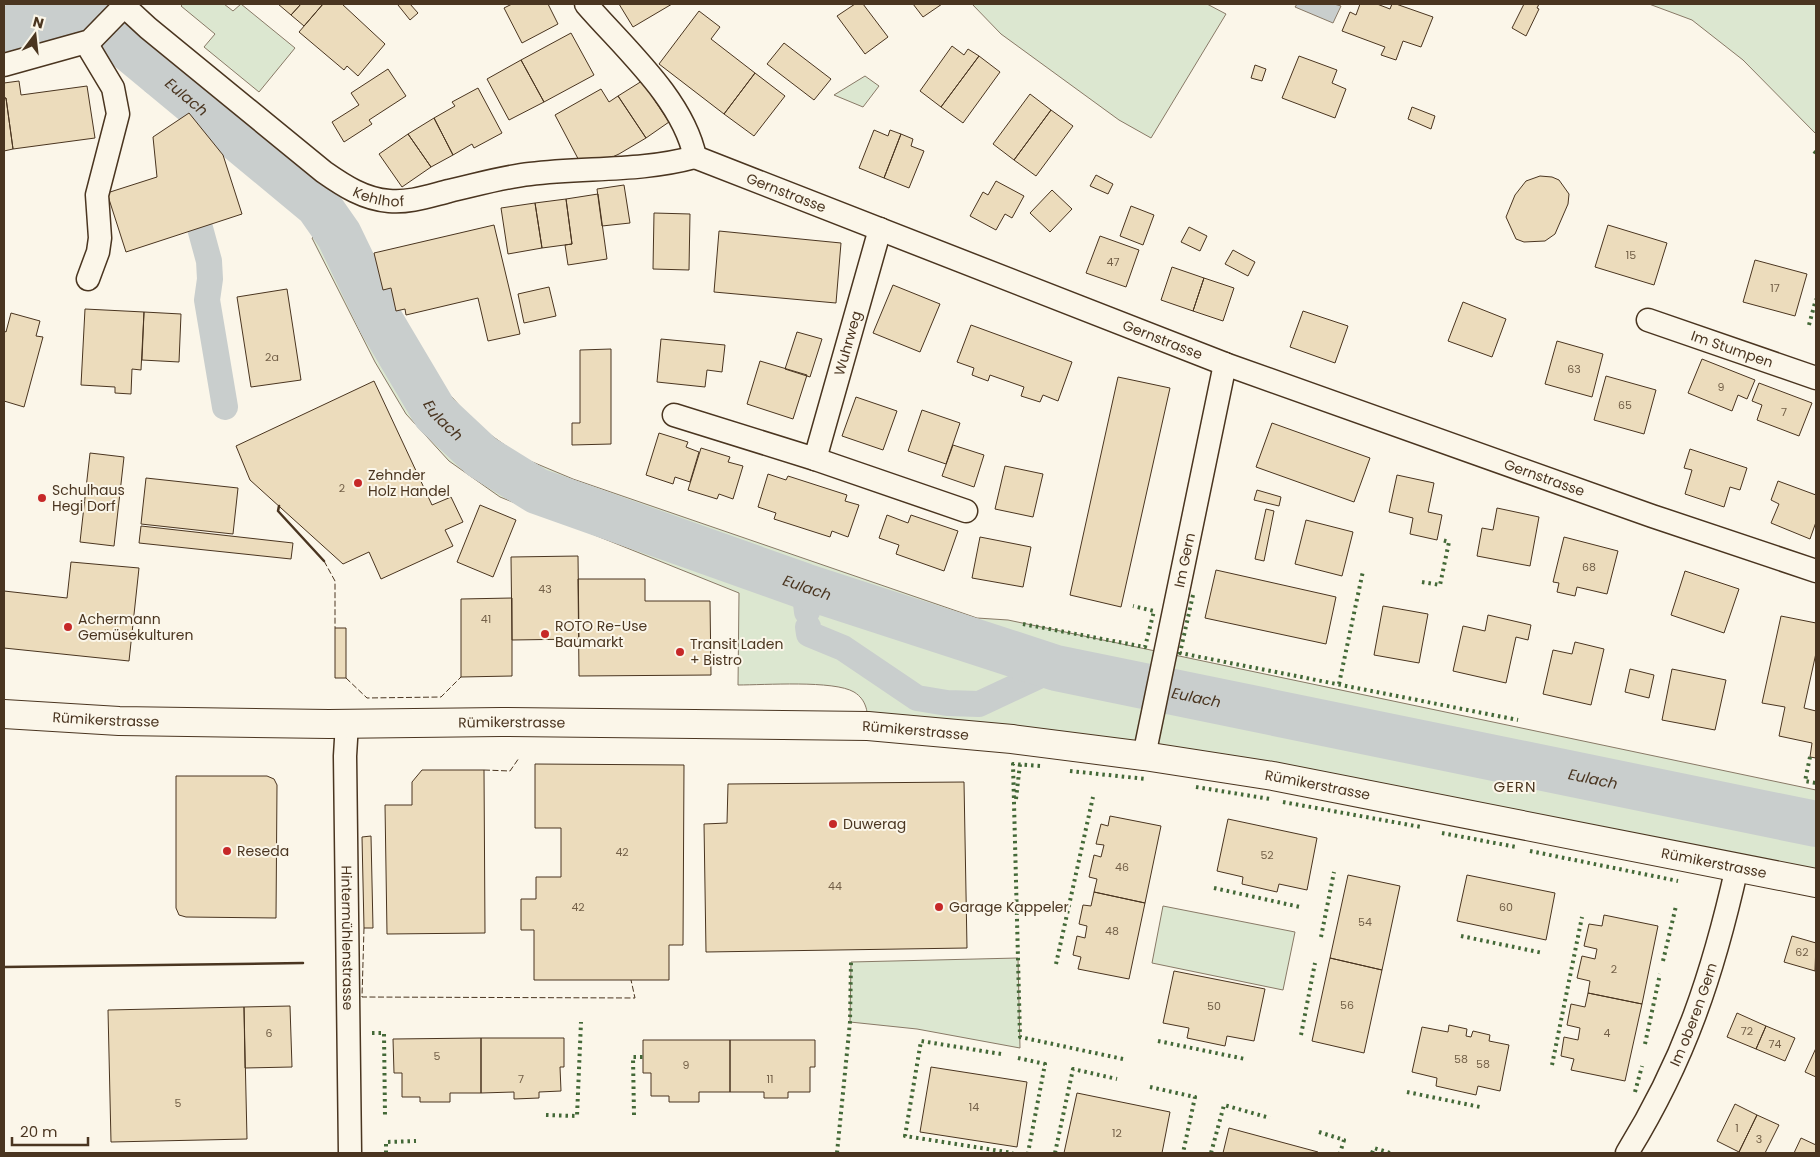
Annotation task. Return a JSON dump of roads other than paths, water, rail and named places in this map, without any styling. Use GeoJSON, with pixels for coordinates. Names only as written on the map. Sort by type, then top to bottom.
{"type":"FeatureCollection","features":[{"type":"Feature","properties":{"kind":"main road","name":"Rümikerstrasse"},"geometry":{"type":"LineString","coordinates":[[4,714],[119,721],[347,723],[686,722],[868,726],[1012,739],[1144,756],[1273,776],[1816,883]]}},
{"type":"Feature","properties":{"kind":"street"},"geometry":{"type":"LineString","coordinates":[[586,4],[651,78],[677,111],[686,126],[695,157]]}},
{"type":"Feature","properties":{"kind":"street"},"geometry":{"type":"LineString","coordinates":[[4,65],[90,40],[121,8]]}},
{"type":"Feature","properties":{"kind":"street","name":"Kehlhof"},"geometry":{"type":"LineString","coordinates":[[121,8],[324,172],[349,189],[375,199],[389,201],[414,200],[500,178],[532,173],[640,168],[695,157]]}},
{"type":"Feature","properties":{"kind":"street"},"geometry":{"type":"LineString","coordinates":[[88,279],[98,252],[100,238],[97,195],[118,114],[113,88],[90,40]]}},
{"type":"Feature","properties":{"kind":"street","name":"Gernstrasse"},"geometry":{"type":"LineString","coordinates":[[695,157],[1225,364],[1475,451],[1652,516],[1816,571]]}},
{"type":"Feature","properties":{"kind":"street","name":"Wuhrweg"},"geometry":{"type":"LineString","coordinates":[[815,459],[880,230]]}},
{"type":"Feature","properties":{"kind":"street","name":"Im Stumpen"},"geometry":{"type":"LineString","coordinates":[[1648,320],[1816,378]]}},
{"type":"Feature","properties":{"kind":"street","name":"Im Gern"},"geometry":{"type":"LineString","coordinates":[[1144,756],[1225,364]]}},
{"type":"Feature","properties":{"kind":"street"},"geometry":{"type":"LineString","coordinates":[[674,415],[815,459],[966,511]]}},
{"type":"Feature","properties":{"kind":"street","name":"Hintermühlenstrasse"},"geometry":{"type":"LineString","coordinates":[[347,723],[345,775],[350,1153]]}},
{"type":"Feature","properties":{"kind":"street","name":"Im oberen Gern"},"geometry":{"type":"LineString","coordinates":[[1627,1153],[1654,1106],[1691,1029],[1715,957],[1738,867]]}},
{"type":"Feature","properties":{"kind":"waterway","name":"Eulach"},"geometry":{"type":"LineString","coordinates":[[4,30],[39,19],[67,16],[94,24],[125,45],[318,205],[339,235],[381,322],[435,413],[482,457],[537,491],[804,586],[1056,668],[1816,824]]}},
{"type":"Feature","properties":{"kind":"waterway"},"geometry":{"type":"LineString","coordinates":[[151,67],[154,82]]}},
{"type":"Feature","properties":{"kind":"waterway"},"geometry":{"type":"LineString","coordinates":[[200,228],[209,261],[210,279],[207,300],[225,407]]}},
{"type":"Feature","properties":{"kind":"waterway"},"geometry":{"type":"LineString","coordinates":[[804,586],[807,612]]}},
{"type":"Feature","properties":{"kind":"waterway"},"geometry":{"type":"LineString","coordinates":[[808,627],[809,634],[843,648],[917,698],[947,703],[979,704],[1056,668]]}},
{"type":"Feature","properties":{"kind":"place","name":"Zehnder Holz Handel"},"geometry":{"type":"Point","coordinates":[358,483]}},
{"type":"Feature","properties":{"kind":"place","name":"Schulhaus Hegi Dorf"},"geometry":{"type":"Point","coordinates":[42,498]}},
{"type":"Feature","properties":{"kind":"place","name":"Achermann Gemüsekulturen"},"geometry":{"type":"Point","coordinates":[68,627]}},
{"type":"Feature","properties":{"kind":"place","name":"ROTO Re-Use Baumarkt"},"geometry":{"type":"Point","coordinates":[545,634]}},
{"type":"Feature","properties":{"kind":"place","name":"Transit Laden + Bistro"},"geometry":{"type":"Point","coordinates":[680,652]}},
{"type":"Feature","properties":{"kind":"place","name":"Duwerag"},"geometry":{"type":"Point","coordinates":[833,824]}},
{"type":"Feature","properties":{"kind":"place","name":"Reseda"},"geometry":{"type":"Point","coordinates":[227,851]}},
{"type":"Feature","properties":{"kind":"place","name":"Garage Kappeler"},"geometry":{"type":"Point","coordinates":[939,907]}},
{"type":"Feature","properties":{"kind":"district","name":"GERN"},"geometry":{"type":"Point","coordinates":[1515,786]}}]}
